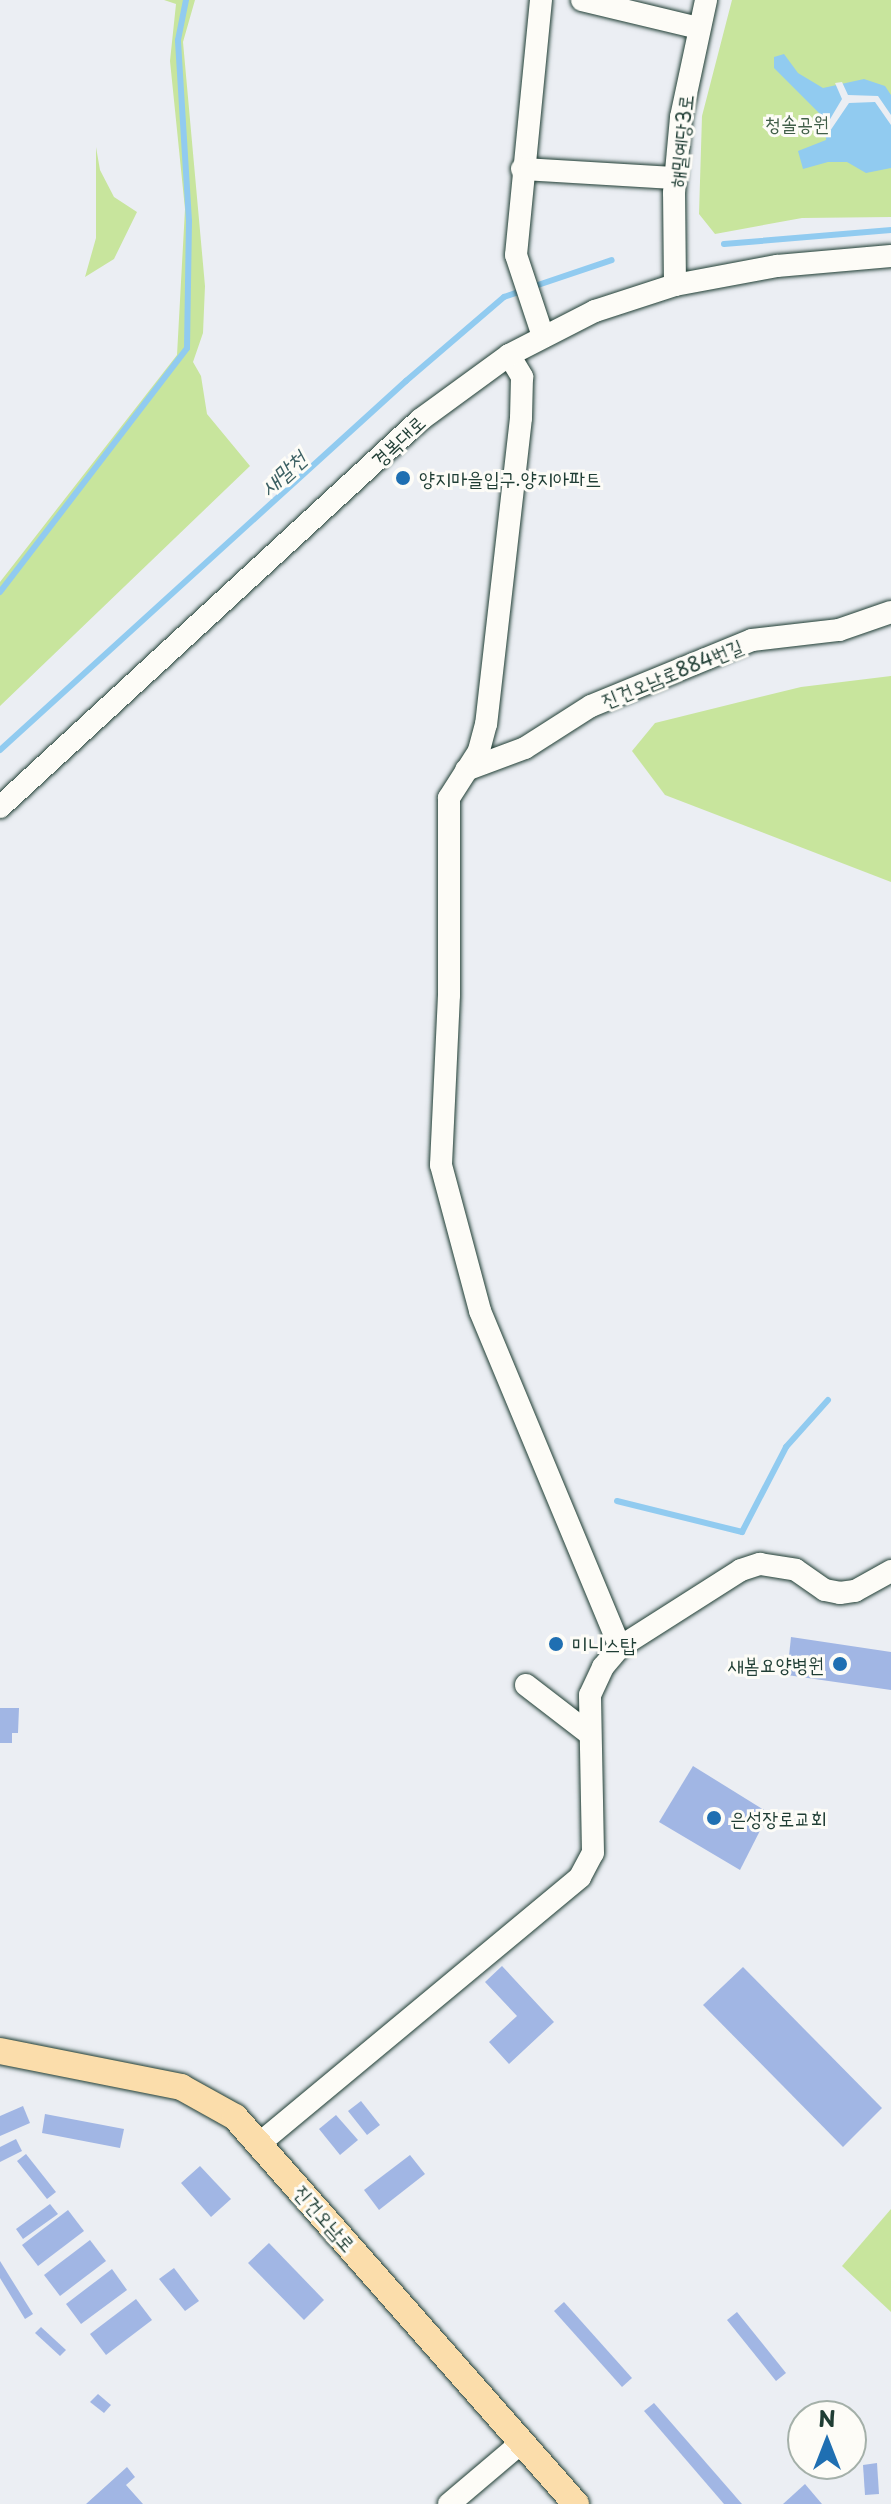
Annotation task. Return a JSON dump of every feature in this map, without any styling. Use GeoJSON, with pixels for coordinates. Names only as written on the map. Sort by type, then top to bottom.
{"type":"FeatureCollection","features":[{"type":"Feature","properties":{"kind":"main road","name":"진건오남로"},"geometry":{"type":"LineString","coordinates":[[0,2051],[181,2087],[235,2117],[576,2504]]}},
{"type":"Feature","properties":{"kind":"street"},"geometry":{"type":"LineString","coordinates":[[541,0],[522,169],[516,255],[543,336]]}},
{"type":"Feature","properties":{"kind":"street"},"geometry":{"type":"LineString","coordinates":[[582,0],[699,28]]}},
{"type":"Feature","properties":{"kind":"street","name":"해밀예당3로"},"geometry":{"type":"LineString","coordinates":[[675,285],[675,178],[706,0]]}},
{"type":"Feature","properties":{"kind":"street"},"geometry":{"type":"LineString","coordinates":[[522,169],[675,178]]}},
{"type":"Feature","properties":{"kind":"street","name":"경복대로"},"geometry":{"type":"LineString","coordinates":[[0,807],[420,420],[509,355],[595,311],[675,285],[821,260],[891,256]]}},
{"type":"Feature","properties":{"kind":"street"},"geometry":{"type":"LineString","coordinates":[[509,355],[522,377],[515,504],[486,724],[479,751],[449,798],[446,848],[449,995],[441,1165],[447,1197],[480,1311],[620,1647]]}},
{"type":"Feature","properties":{"kind":"street","name":"진건오남로884번길"},"geometry":{"type":"LineString","coordinates":[[466,770],[525,748],[591,706],[752,640],[839,630],[891,612]]}},
{"type":"Feature","properties":{"kind":"street"},"geometry":{"type":"LineString","coordinates":[[260,2143],[580,1877],[593,1853],[587,1732],[595,1680],[620,1647],[741,1570],[760,1564],[796,1570],[825,1590],[840,1593],[855,1591],[891,1571]]}},
{"type":"Feature","properties":{"kind":"street"},"geometry":{"type":"LineString","coordinates":[[526,1685],[587,1732]]}},
{"type":"Feature","properties":{"kind":"street"},"geometry":{"type":"LineString","coordinates":[[449,2504],[522,2442]]}},
{"type":"Feature","properties":{"kind":"green space"},"geometry":{"type":"Polygon","coordinates":[[[164,0],[195,0],[183,42],[205,286],[203,333],[193,362],[201,376],[207,414],[250,466],[0,706],[0,582],[177,355],[185,209],[170,61],[176,4],[164,0]]]}},
{"type":"Feature","properties":{"kind":"green space","name":"청솔공원"},"geometry":{"type":"Polygon","coordinates":[[[732,0],[891,0],[891,217],[802,218],[715,234],[699,214],[702,116],[732,0]]]}},
{"type":"Feature","properties":{"kind":"green space"},"geometry":{"type":"Polygon","coordinates":[[[96,147],[100,170],[114,197],[137,212],[114,259],[85,277],[96,238],[96,147]]]}},
{"type":"Feature","properties":{"kind":"green space"},"geometry":{"type":"Polygon","coordinates":[[[891,676],[891,882],[665,795],[632,751],[655,723],[801,687],[891,676]]]}},
{"type":"Feature","properties":{"kind":"green space"},"geometry":{"type":"Polygon","coordinates":[[[891,2209],[891,2312],[842,2266],[891,2209]]]}},
{"type":"Feature","properties":{"kind":"water"},"geometry":{"type":"Polygon","coordinates":[[[784,54],[798,73],[823,88],[864,79],[885,86],[891,95],[891,168],[866,173],[847,162],[828,162],[803,169],[798,151],[826,140],[825,119],[774,68],[774,57],[784,54]]]}},
{"type":"Feature","properties":{"kind":"pier"},"geometry":{"type":"Polygon","coordinates":[[[842,82],[848,95],[878,96],[891,115],[891,125],[875,102],[849,103],[830,131],[823,131],[842,99],[835,83],[842,82]]]}},
{"type":"Feature","properties":{"kind":"building","name":"새봄요양병원"},"geometry":{"type":"Polygon","coordinates":[[[791,1637],[891,1652],[891,1690],[787,1675],[791,1637]]]}},
{"type":"Feature","properties":{"kind":"building"},"geometry":{"type":"Polygon","coordinates":[[[0,1708],[19,1708],[18,1733],[12,1733],[12,1743],[0,1743],[0,1708]]]}},
{"type":"Feature","properties":{"kind":"building","name":"은성장로교회"},"geometry":{"type":"Polygon","coordinates":[[[693,1766],[769,1813],[740,1870],[659,1822],[693,1766]]]}},
{"type":"Feature","properties":{"kind":"building"},"geometry":{"type":"Polygon","coordinates":[[[502,1966],[554,2022],[509,2064],[489,2042],[517,2016],[485,1982],[502,1966]]]}},
{"type":"Feature","properties":{"kind":"building"},"geometry":{"type":"Polygon","coordinates":[[[743,1967],[882,2108],[843,2147],[703,2005],[743,1967]]]}},
{"type":"Feature","properties":{"kind":"building"},"geometry":{"type":"Polygon","coordinates":[[[361,2101],[380,2125],[367,2135],[348,2111],[361,2101]]]}},
{"type":"Feature","properties":{"kind":"building"},"geometry":{"type":"Polygon","coordinates":[[[23,2106],[30,2123],[0,2136],[0,2116],[23,2106]]]}},
{"type":"Feature","properties":{"kind":"building"},"geometry":{"type":"Polygon","coordinates":[[[45,2114],[124,2129],[120,2148],[42,2133],[45,2114]]]}},
{"type":"Feature","properties":{"kind":"building"},"geometry":{"type":"Polygon","coordinates":[[[336,2115],[358,2140],[340,2155],[319,2129],[336,2115]]]}},
{"type":"Feature","properties":{"kind":"building"},"geometry":{"type":"Polygon","coordinates":[[[16,2139],[22,2151],[0,2162],[0,2147],[16,2139]]]}},
{"type":"Feature","properties":{"kind":"building"},"geometry":{"type":"Polygon","coordinates":[[[26,2154],[56,2192],[47,2199],[17,2161],[26,2154]]]}},
{"type":"Feature","properties":{"kind":"building"},"geometry":{"type":"Polygon","coordinates":[[[410,2155],[425,2174],[379,2210],[364,2190],[410,2155]]]}},
{"type":"Feature","properties":{"kind":"building"},"geometry":{"type":"Polygon","coordinates":[[[200,2166],[231,2199],[211,2217],[181,2183],[200,2166]]]}},
{"type":"Feature","properties":{"kind":"building"},"geometry":{"type":"Polygon","coordinates":[[[50,2204],[58,2214],[23,2239],[16,2229],[50,2204]]]}},
{"type":"Feature","properties":{"kind":"building"},"geometry":{"type":"Polygon","coordinates":[[[68,2210],[84,2231],[38,2266],[22,2245],[68,2210]]]}},
{"type":"Feature","properties":{"kind":"building"},"geometry":{"type":"Polygon","coordinates":[[[90,2240],[106,2261],[60,2296],[44,2275],[90,2240]]]}},
{"type":"Feature","properties":{"kind":"building"},"geometry":{"type":"Polygon","coordinates":[[[269,2243],[324,2300],[304,2320],[248,2263],[269,2243]]]}},
{"type":"Feature","properties":{"kind":"building"},"geometry":{"type":"Polygon","coordinates":[[[0,2261],[33,2314],[25,2319],[0,2278],[0,2261]]]}},
{"type":"Feature","properties":{"kind":"building"},"geometry":{"type":"Polygon","coordinates":[[[174,2268],[199,2301],[185,2311],[159,2279],[174,2268]]]}},
{"type":"Feature","properties":{"kind":"building"},"geometry":{"type":"Polygon","coordinates":[[[112,2269],[127,2290],[81,2324],[66,2304],[112,2269]]]}},
{"type":"Feature","properties":{"kind":"building"},"geometry":{"type":"Polygon","coordinates":[[[136,2299],[152,2320],[106,2355],[90,2334],[136,2299]]]}},
{"type":"Feature","properties":{"kind":"building"},"geometry":{"type":"Polygon","coordinates":[[[564,2302],[632,2378],[622,2387],[554,2311],[564,2302]]]}},
{"type":"Feature","properties":{"kind":"building"},"geometry":{"type":"Polygon","coordinates":[[[737,2312],[786,2373],[776,2381],[727,2320],[737,2312]]]}},
{"type":"Feature","properties":{"kind":"building"},"geometry":{"type":"Polygon","coordinates":[[[41,2327],[66,2350],[60,2356],[35,2333],[41,2327]]]}},
{"type":"Feature","properties":{"kind":"building"},"geometry":{"type":"Polygon","coordinates":[[[98,2394],[111,2405],[104,2413],[90,2402],[98,2394]]]}},
{"type":"Feature","properties":{"kind":"building"},"geometry":{"type":"Polygon","coordinates":[[[654,2403],[742,2504],[724,2504],[644,2411],[654,2403]]]}},
{"type":"Feature","properties":{"kind":"building"},"geometry":{"type":"Polygon","coordinates":[[[877,2463],[879,2494],[865,2495],[867,2464],[877,2463]]]}},
{"type":"Feature","properties":{"kind":"building"},"geometry":{"type":"Polygon","coordinates":[[[127,2467],[135,2477],[126,2485],[143,2504],[86,2504],[127,2467]]]}},
{"type":"Feature","properties":{"kind":"building"},"geometry":{"type":"Polygon","coordinates":[[[805,2484],[822,2504],[783,2504],[805,2484]]]}},
{"type":"Feature","properties":{"kind":"waterway"},"geometry":{"type":"LineString","coordinates":[[0,592],[187,348],[189,221],[178,40],[186,0]]}},
{"type":"Feature","properties":{"kind":"waterway","name":"새말천"},"geometry":{"type":"LineString","coordinates":[[724,244],[891,230]]}},
{"type":"Feature","properties":{"kind":"waterway","name":"새말천"},"geometry":{"type":"LineString","coordinates":[[532,287],[612,260]]}},
{"type":"Feature","properties":{"kind":"waterway","name":"새말천"},"geometry":{"type":"LineString","coordinates":[[0,750],[406,381],[504,297],[521,291]]}},
{"type":"Feature","properties":{"kind":"waterway"},"geometry":{"type":"LineString","coordinates":[[617,1501],[742,1532],[786,1447],[828,1400]]}},
{"type":"Feature","properties":{"kind":"place","name":"양지마을입구.양지아파트"},"geometry":{"type":"Point","coordinates":[403,478]}},
{"type":"Feature","properties":{"kind":"place","name":"미니스탑"},"geometry":{"type":"Point","coordinates":[556,1644]}},
{"type":"Feature","properties":{"kind":"place","name":"새봄요양병원"},"geometry":{"type":"Point","coordinates":[840,1664]}},
{"type":"Feature","properties":{"kind":"place","name":"은성장로교회"},"geometry":{"type":"Point","coordinates":[714,1818]}}]}
